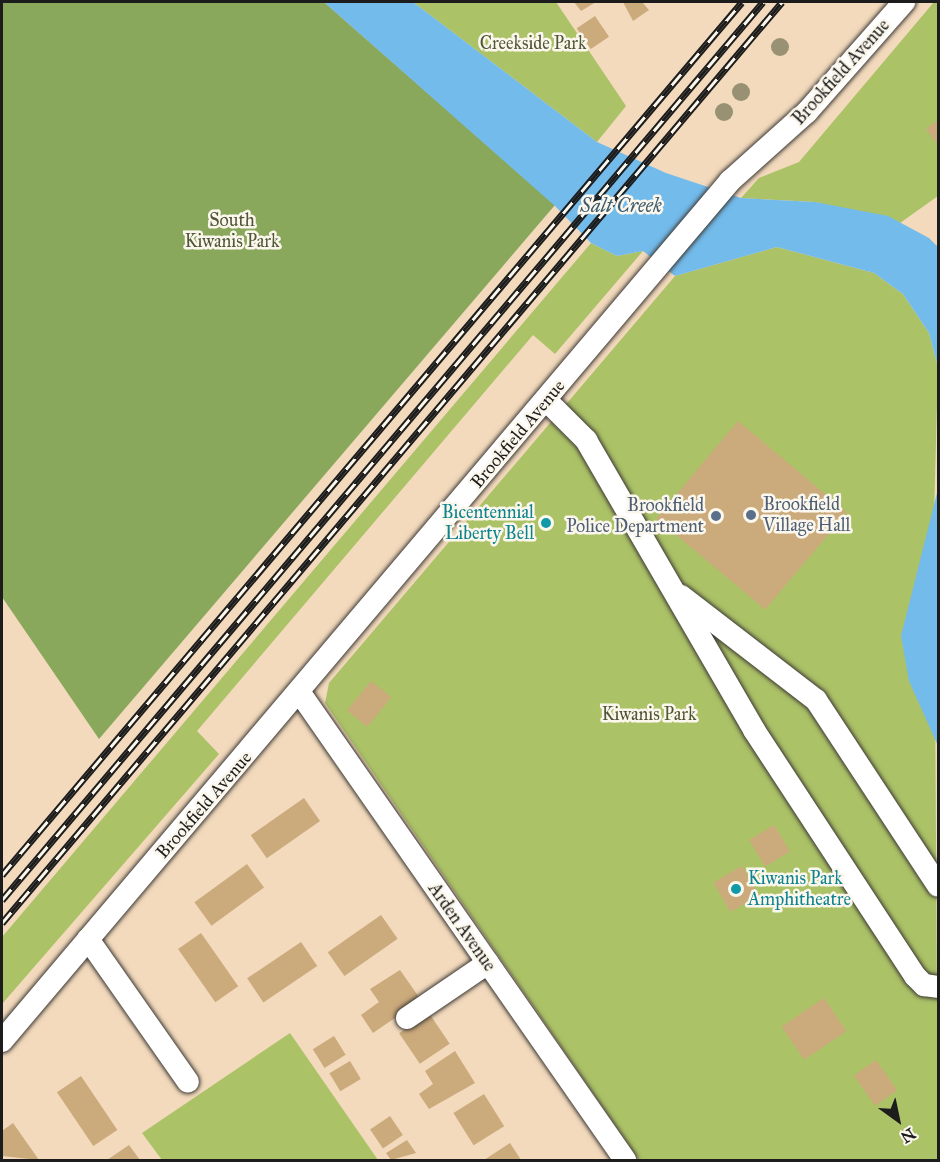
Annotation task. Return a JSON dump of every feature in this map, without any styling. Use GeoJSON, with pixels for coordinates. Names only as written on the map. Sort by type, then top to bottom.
{"type":"FeatureCollection","features":[{"type":"Feature","properties":{"kind":"street","name":"Brookfield Avenue"},"geometry":{"type":"LineString","coordinates":[[2,1041],[300,693],[730,181],[807,112],[904,2]]}},
{"type":"Feature","properties":{"kind":"street"},"geometry":{"type":"LineString","coordinates":[[546,400],[586,440],[754,730],[915,976],[924,985],[939,987]]}},
{"type":"Feature","properties":{"kind":"street"},"geometry":{"type":"LineString","coordinates":[[673,589],[816,700],[939,886]]}},
{"type":"Feature","properties":{"kind":"street","name":"Arden Avenue"},"geometry":{"type":"LineString","coordinates":[[300,693],[625,1161]]}},
{"type":"Feature","properties":{"kind":"street"},"geometry":{"type":"LineString","coordinates":[[88,939],[188,1082]]}},
{"type":"Feature","properties":{"kind":"street"},"geometry":{"type":"LineString","coordinates":[[406,1018],[488,963]]}},
{"type":"Feature","properties":{"kind":"green space","name":"South Kiwanis Park"},"geometry":{"type":"Polygon","coordinates":[[[2,2],[324,2],[555,205],[99,739],[2,597],[2,2]]]}},
{"type":"Feature","properties":{"kind":"green space","name":"Creekside Park"},"geometry":{"type":"Polygon","coordinates":[[[413,2],[556,2],[626,106],[597,142],[413,2]]]}},
{"type":"Feature","properties":{"kind":"green space"},"geometry":{"type":"Polygon","coordinates":[[[934,2],[938,2],[938,196],[900,223],[815,202],[741,198],[759,178],[799,162],[934,2]]]}},
{"type":"Feature","properties":{"kind":"green space"},"geometry":{"type":"Polygon","coordinates":[[[591,243],[617,256],[643,251],[555,354],[533,335],[197,731],[219,754],[2,1004],[2,937],[591,243]]]}},
{"type":"Feature","properties":{"kind":"green space","name":"Kiwanis Park"},"geometry":{"type":"Polygon","coordinates":[[[777,247],[874,273],[903,294],[929,333],[938,367],[934,518],[938,1160],[639,1160],[325,703],[329,683],[675,276],[777,247]]]}},
{"type":"Feature","properties":{"kind":"green space"},"geometry":{"type":"Polygon","coordinates":[[[290,1033],[378,1160],[162,1160],[142,1133],[290,1033]]]}},
{"type":"Feature","properties":{"kind":"water","name":"Salt Creek"},"geometry":{"type":"Polygon","coordinates":[[[324,2],[413,2],[597,142],[666,173],[741,198],[815,202],[888,216],[929,238],[938,247],[938,367],[929,333],[903,294],[874,273],[777,247],[675,276],[643,251],[617,256],[591,243],[555,206],[324,2]]]}},
{"type":"Feature","properties":{"kind":"water"},"geometry":{"type":"Polygon","coordinates":[[[938,489],[938,746],[909,681],[901,636],[938,489]]]}},
{"type":"Feature","properties":{"kind":"building"},"geometry":{"type":"Polygon","coordinates":[[[574,2],[596,2],[581,11],[574,2]]]}},
{"type":"Feature","properties":{"kind":"building"},"geometry":{"type":"Polygon","coordinates":[[[623,2],[642,2],[649,10],[633,21],[623,2]]]}},
{"type":"Feature","properties":{"kind":"building"},"geometry":{"type":"Polygon","coordinates":[[[595,16],[609,37],[591,49],[577,28],[595,16]]]}},
{"type":"Feature","properties":{"kind":"building"},"geometry":{"type":"Polygon","coordinates":[[[938,120],[938,141],[936,143],[926,129],[938,120]]]}},
{"type":"Feature","properties":{"kind":"building","name":"Brookfield Village Hall"},"geometry":{"type":"Polygon","coordinates":[[[738,421],[847,512],[765,610],[656,518],[738,421]]]}},
{"type":"Feature","properties":{"kind":"building"},"geometry":{"type":"Polygon","coordinates":[[[371,681],[391,697],[367,727],[347,711],[371,681]]]}},
{"type":"Feature","properties":{"kind":"building"},"geometry":{"type":"Polygon","coordinates":[[[304,798],[320,821],[267,858],[251,835],[304,798]]]}},
{"type":"Feature","properties":{"kind":"building"},"geometry":{"type":"Polygon","coordinates":[[[774,825],[790,852],[765,867],[749,840],[774,825]]]}},
{"type":"Feature","properties":{"kind":"building"},"geometry":{"type":"Polygon","coordinates":[[[247,864],[264,887],[211,926],[194,902],[247,864]]]}},
{"type":"Feature","properties":{"kind":"building","name":"Kiwanis Park Amphitheatre"},"geometry":{"type":"Polygon","coordinates":[[[742,866],[759,895],[730,912],[713,882],[742,866]]]}},
{"type":"Feature","properties":{"kind":"building"},"geometry":{"type":"Polygon","coordinates":[[[381,915],[398,939],[344,976],[328,952],[381,915]]]}},
{"type":"Feature","properties":{"kind":"building"},"geometry":{"type":"Polygon","coordinates":[[[201,933],[238,986],[215,1002],[178,949],[201,933]]]}},
{"type":"Feature","properties":{"kind":"building"},"geometry":{"type":"Polygon","coordinates":[[[301,942],[317,966],[263,1002],[247,978],[301,942]]]}},
{"type":"Feature","properties":{"kind":"building"},"geometry":{"type":"Polygon","coordinates":[[[400,970],[421,1000],[373,1033],[361,1015],[379,1002],[370,989],[400,970]]]}},
{"type":"Feature","properties":{"kind":"building"},"geometry":{"type":"Polygon","coordinates":[[[824,998],[846,1031],[804,1060],[782,1027],[824,998]]]}},
{"type":"Feature","properties":{"kind":"building"},"geometry":{"type":"Polygon","coordinates":[[[429,1013],[450,1044],[420,1064],[399,1033],[429,1013]]]}},
{"type":"Feature","properties":{"kind":"building"},"geometry":{"type":"Polygon","coordinates":[[[334,1036],[346,1055],[324,1068],[313,1049],[334,1036]]]}},
{"type":"Feature","properties":{"kind":"building"},"geometry":{"type":"Polygon","coordinates":[[[455,1051],[475,1083],[429,1109],[419,1094],[433,1084],[425,1071],[455,1051]]]}},
{"type":"Feature","properties":{"kind":"building"},"geometry":{"type":"Polygon","coordinates":[[[876,1060],[897,1090],[875,1106],[854,1075],[876,1060]]]}},
{"type":"Feature","properties":{"kind":"building"},"geometry":{"type":"Polygon","coordinates":[[[350,1061],[361,1079],[340,1091],[329,1073],[350,1061]]]}},
{"type":"Feature","properties":{"kind":"building"},"geometry":{"type":"Polygon","coordinates":[[[81,1076],[117,1130],[93,1146],[57,1092],[81,1076]]]}},
{"type":"Feature","properties":{"kind":"building"},"geometry":{"type":"Polygon","coordinates":[[[484,1094],[504,1126],[474,1145],[453,1113],[484,1094]]]}},
{"type":"Feature","properties":{"kind":"building"},"geometry":{"type":"Polygon","coordinates":[[[390,1116],[403,1135],[383,1148],[370,1129],[390,1116]]]}},
{"type":"Feature","properties":{"kind":"building"},"geometry":{"type":"Polygon","coordinates":[[[13,1123],[39,1160],[2,1156],[2,1131],[13,1123]]]}},
{"type":"Feature","properties":{"kind":"building"},"geometry":{"type":"Polygon","coordinates":[[[407,1140],[416,1153],[391,1160],[386,1153],[407,1140]]]}},
{"type":"Feature","properties":{"kind":"building"},"geometry":{"type":"Polygon","coordinates":[[[510,1143],[521,1160],[484,1160],[510,1143]]]}},
{"type":"Feature","properties":{"kind":"building"},"geometry":{"type":"Polygon","coordinates":[[[129,1145],[140,1160],[107,1160],[129,1145]]]}},
{"type":"Feature","properties":{"kind":"railway"},"geometry":{"type":"LineString","coordinates":[[2,875],[742,2]]}},
{"type":"Feature","properties":{"kind":"railway"},"geometry":{"type":"LineString","coordinates":[[2,900],[763,2]]}},
{"type":"Feature","properties":{"kind":"railway"},"geometry":{"type":"LineString","coordinates":[[2,923],[782,2]]}},
{"type":"Feature","properties":{"kind":"place","name":"Brookfield Village Hall"},"geometry":{"type":"Point","coordinates":[751,515]}},
{"type":"Feature","properties":{"kind":"place","name":"Brookfield Police Department"},"geometry":{"type":"Point","coordinates":[716,516]}},
{"type":"Feature","properties":{"kind":"place","name":"Bicentennial Liberty Bell"},"geometry":{"type":"Point","coordinates":[546,523]}},
{"type":"Feature","properties":{"kind":"place","name":"Kiwanis Park Amphitheatre"},"geometry":{"type":"Point","coordinates":[736,889]}}]}
